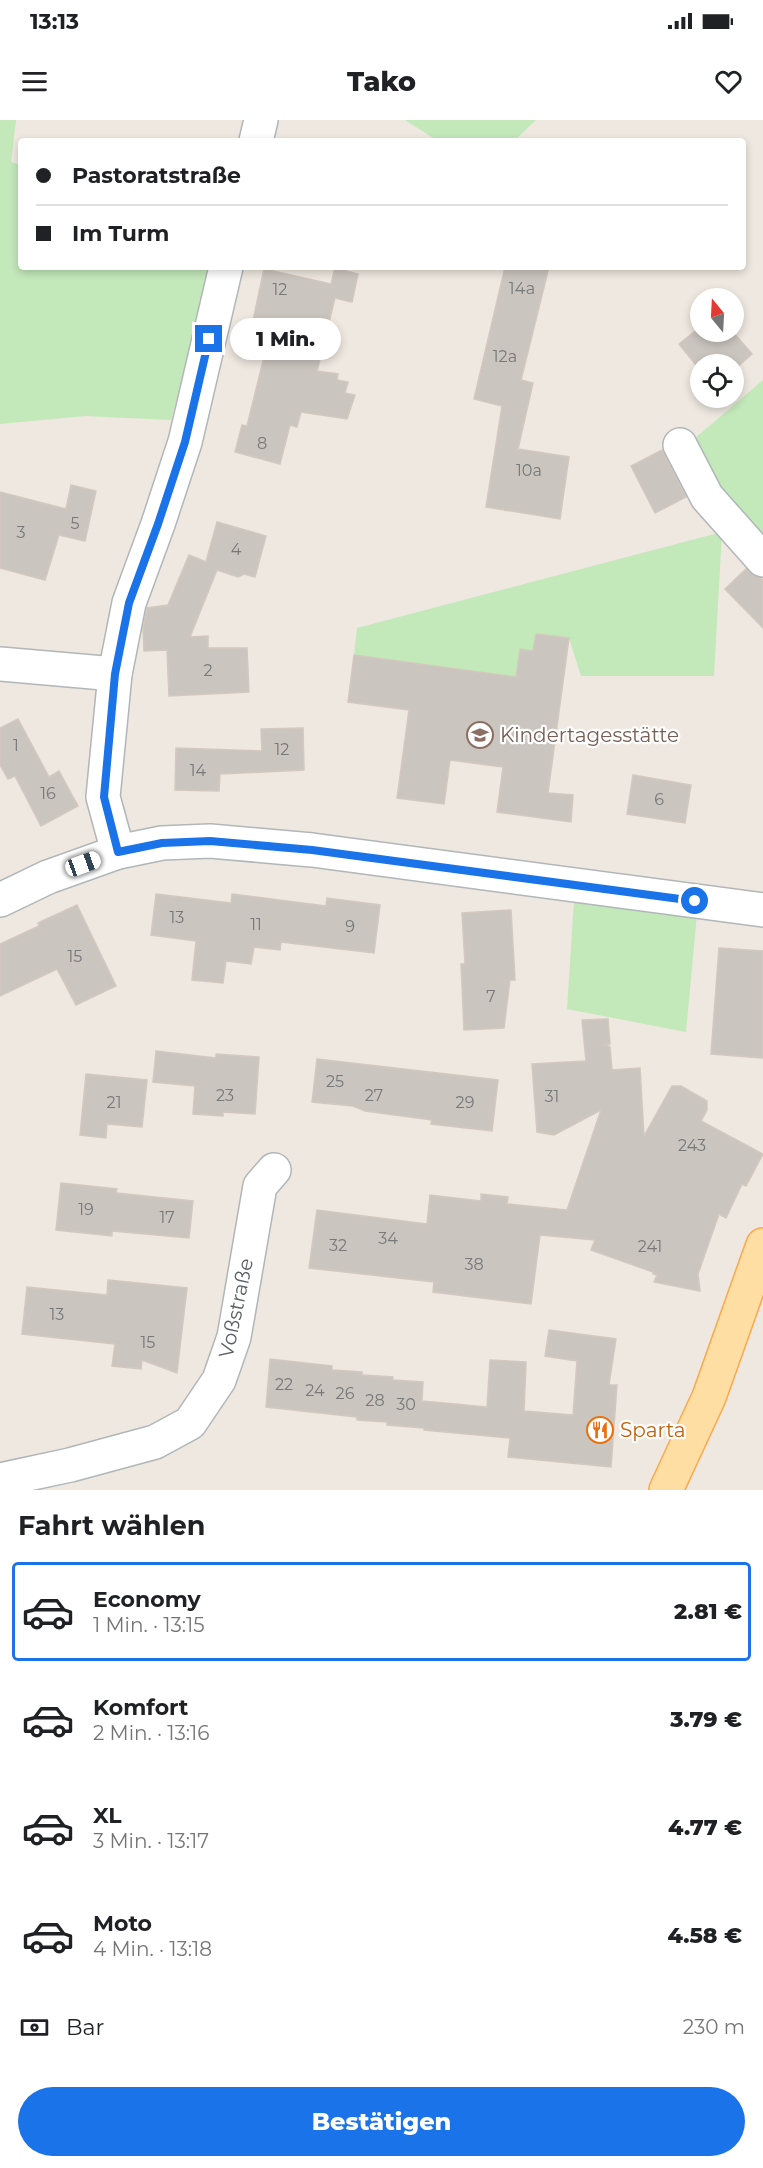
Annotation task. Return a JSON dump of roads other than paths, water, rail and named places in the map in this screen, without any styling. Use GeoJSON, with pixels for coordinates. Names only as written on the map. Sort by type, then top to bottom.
{"type":"FeatureCollection","features":[{"type":"Feature","properties":{"kind":"main road"},"geometry":{"type":"LineString","coordinates":[[666,1490],[708,1397],[763,1245]]}},
{"type":"Feature","properties":{"kind":"street"},"geometry":{"type":"LineString","coordinates":[[257,138],[261,120]]}},
{"type":"Feature","properties":{"kind":"street"},"geometry":{"type":"LineString","coordinates":[[118,852],[104,797],[115,674],[129,603],[185,442],[225,270]]}},
{"type":"Feature","properties":{"kind":"street"},"geometry":{"type":"LineString","coordinates":[[680,445],[707,496],[763,560]]}},
{"type":"Feature","properties":{"kind":"street"},"geometry":{"type":"LineString","coordinates":[[0,664],[115,674]]}},
{"type":"Feature","properties":{"kind":"street"},"geometry":{"type":"LineString","coordinates":[[0,900],[48,877],[118,852],[162,843],[221,842],[312,850],[763,910]]}},
{"type":"Feature","properties":{"kind":"street","name":"Voßstraße"},"geometry":{"type":"LineString","coordinates":[[0,1480],[70,1465],[154,1442],[190,1423],[219,1380],[234,1337],[260,1186],[274,1170]]}},
{"type":"Feature","properties":{"kind":"place","name":"Kindertagesstätte"},"geometry":{"type":"Point","coordinates":[480,735]}},
{"type":"Feature","properties":{"kind":"place","name":"Sparta"},"geometry":{"type":"Point","coordinates":[600,1430]}}]}
